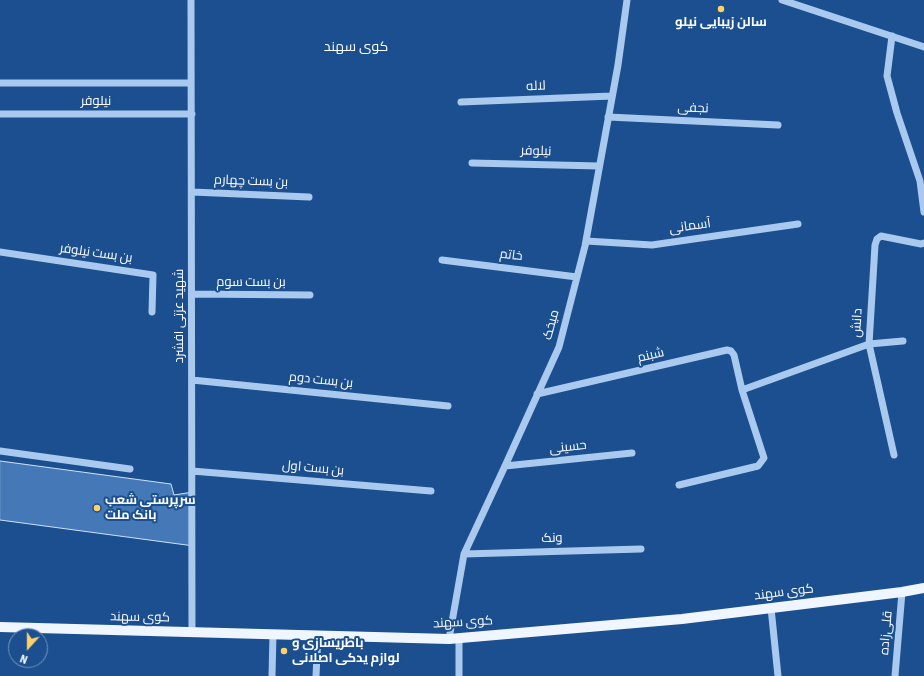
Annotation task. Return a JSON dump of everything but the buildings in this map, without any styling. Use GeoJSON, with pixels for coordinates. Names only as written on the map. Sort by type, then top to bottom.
{"type":"FeatureCollection","features":[{"type":"Feature","properties":{"kind":"main road","name":"کوی سهند"},"geometry":{"type":"LineString","coordinates":[[0,627],[454,638],[682,619],[924,588]]}},
{"type":"Feature","properties":{"kind":"street","name":"شهید عزتی افشرد"},"geometry":{"type":"LineString","coordinates":[[191,0],[192,632]]}},
{"type":"Feature","properties":{"kind":"street","name":"میخک"},"geometry":{"type":"LineString","coordinates":[[458,676],[454,638],[464,554],[559,347],[586,241],[618,65],[627,0]]}},
{"type":"Feature","properties":{"kind":"street"},"geometry":{"type":"LineString","coordinates":[[782,0],[924,47]]}},
{"type":"Feature","properties":{"kind":"street"},"geometry":{"type":"LineString","coordinates":[[892,36],[887,76],[897,113],[920,181],[924,212]]}},
{"type":"Feature","properties":{"kind":"street","name":"نیلوفر"},"geometry":{"type":"LineString","coordinates":[[0,83],[191,83]]}},
{"type":"Feature","properties":{"kind":"street","name":"لاله"},"geometry":{"type":"LineString","coordinates":[[461,102],[612,96]]}},
{"type":"Feature","properties":{"kind":"street","name":"نیلوفر"},"geometry":{"type":"LineString","coordinates":[[0,114],[192,114]]}},
{"type":"Feature","properties":{"kind":"street","name":"نجفی"},"geometry":{"type":"LineString","coordinates":[[608,117],[778,125]]}},
{"type":"Feature","properties":{"kind":"street","name":"نیلوفر"},"geometry":{"type":"LineString","coordinates":[[472,163],[599,166]]}},
{"type":"Feature","properties":{"kind":"street","name":"بن بست چهارم"},"geometry":{"type":"LineString","coordinates":[[192,192],[308,197]]}},
{"type":"Feature","properties":{"kind":"street","name":"آسمانی"},"geometry":{"type":"LineString","coordinates":[[586,241],[652,245],[798,224]]}},
{"type":"Feature","properties":{"kind":"street","name":"دانش"},"geometry":{"type":"LineString","coordinates":[[894,455],[869,344],[875,245],[877,239],[881,236],[921,244],[924,243]]}},
{"type":"Feature","properties":{"kind":"street","name":"بن بست نیلوفر"},"geometry":{"type":"LineString","coordinates":[[0,252],[153,275],[152,312]]}},
{"type":"Feature","properties":{"kind":"street","name":"خاتم"},"geometry":{"type":"LineString","coordinates":[[442,260],[577,277]]}},
{"type":"Feature","properties":{"kind":"street","name":"بن بست سوم"},"geometry":{"type":"LineString","coordinates":[[192,294],[310,295]]}},
{"type":"Feature","properties":{"kind":"street"},"geometry":{"type":"LineString","coordinates":[[742,390],[869,344],[903,341]]}},
{"type":"Feature","properties":{"kind":"street","name":"شبنم"},"geometry":{"type":"LineString","coordinates":[[537,394],[728,350],[734,355],[742,390],[764,458],[758,466],[679,485]]}},
{"type":"Feature","properties":{"kind":"street","name":"بن بست دوم"},"geometry":{"type":"LineString","coordinates":[[192,380],[448,406]]}},
{"type":"Feature","properties":{"kind":"street"},"geometry":{"type":"LineString","coordinates":[[0,451],[130,469]]}},
{"type":"Feature","properties":{"kind":"street","name":"حسینی"},"geometry":{"type":"LineString","coordinates":[[505,466],[632,453]]}},
{"type":"Feature","properties":{"kind":"street","name":"بن بست اول"},"geometry":{"type":"LineString","coordinates":[[192,471],[431,491]]}},
{"type":"Feature","properties":{"kind":"street","name":"ونک"},"geometry":{"type":"LineString","coordinates":[[464,554],[641,549]]}},
{"type":"Feature","properties":{"kind":"street","name":"قلی‌زاده"},"geometry":{"type":"LineString","coordinates":[[895,676],[902,592]]}},
{"type":"Feature","properties":{"kind":"street"},"geometry":{"type":"LineString","coordinates":[[771,608],[778,676]]}},
{"type":"Feature","properties":{"kind":"street"},"geometry":{"type":"LineString","coordinates":[[272,676],[273,634]]}},
{"type":"Feature","properties":{"kind":"street"},"geometry":{"type":"LineString","coordinates":[[316,676],[318,635]]}},
{"type":"Feature","properties":{"kind":"place","name":"سالن زیبایی نیلو"},"geometry":{"type":"Point","coordinates":[721,9]}},
{"type":"Feature","properties":{"kind":"place","name":"سرپرستی شعب بانک ملت"},"geometry":{"type":"Point","coordinates":[97,508]}},
{"type":"Feature","properties":{"kind":"place","name":"باطریسازی و لوازم یدکی اصلانی"},"geometry":{"type":"Point","coordinates":[284,651]}},
{"type":"Feature","properties":{"kind":"district","name":"کوی سهند"},"geometry":{"type":"Point","coordinates":[356,48]}}]}
